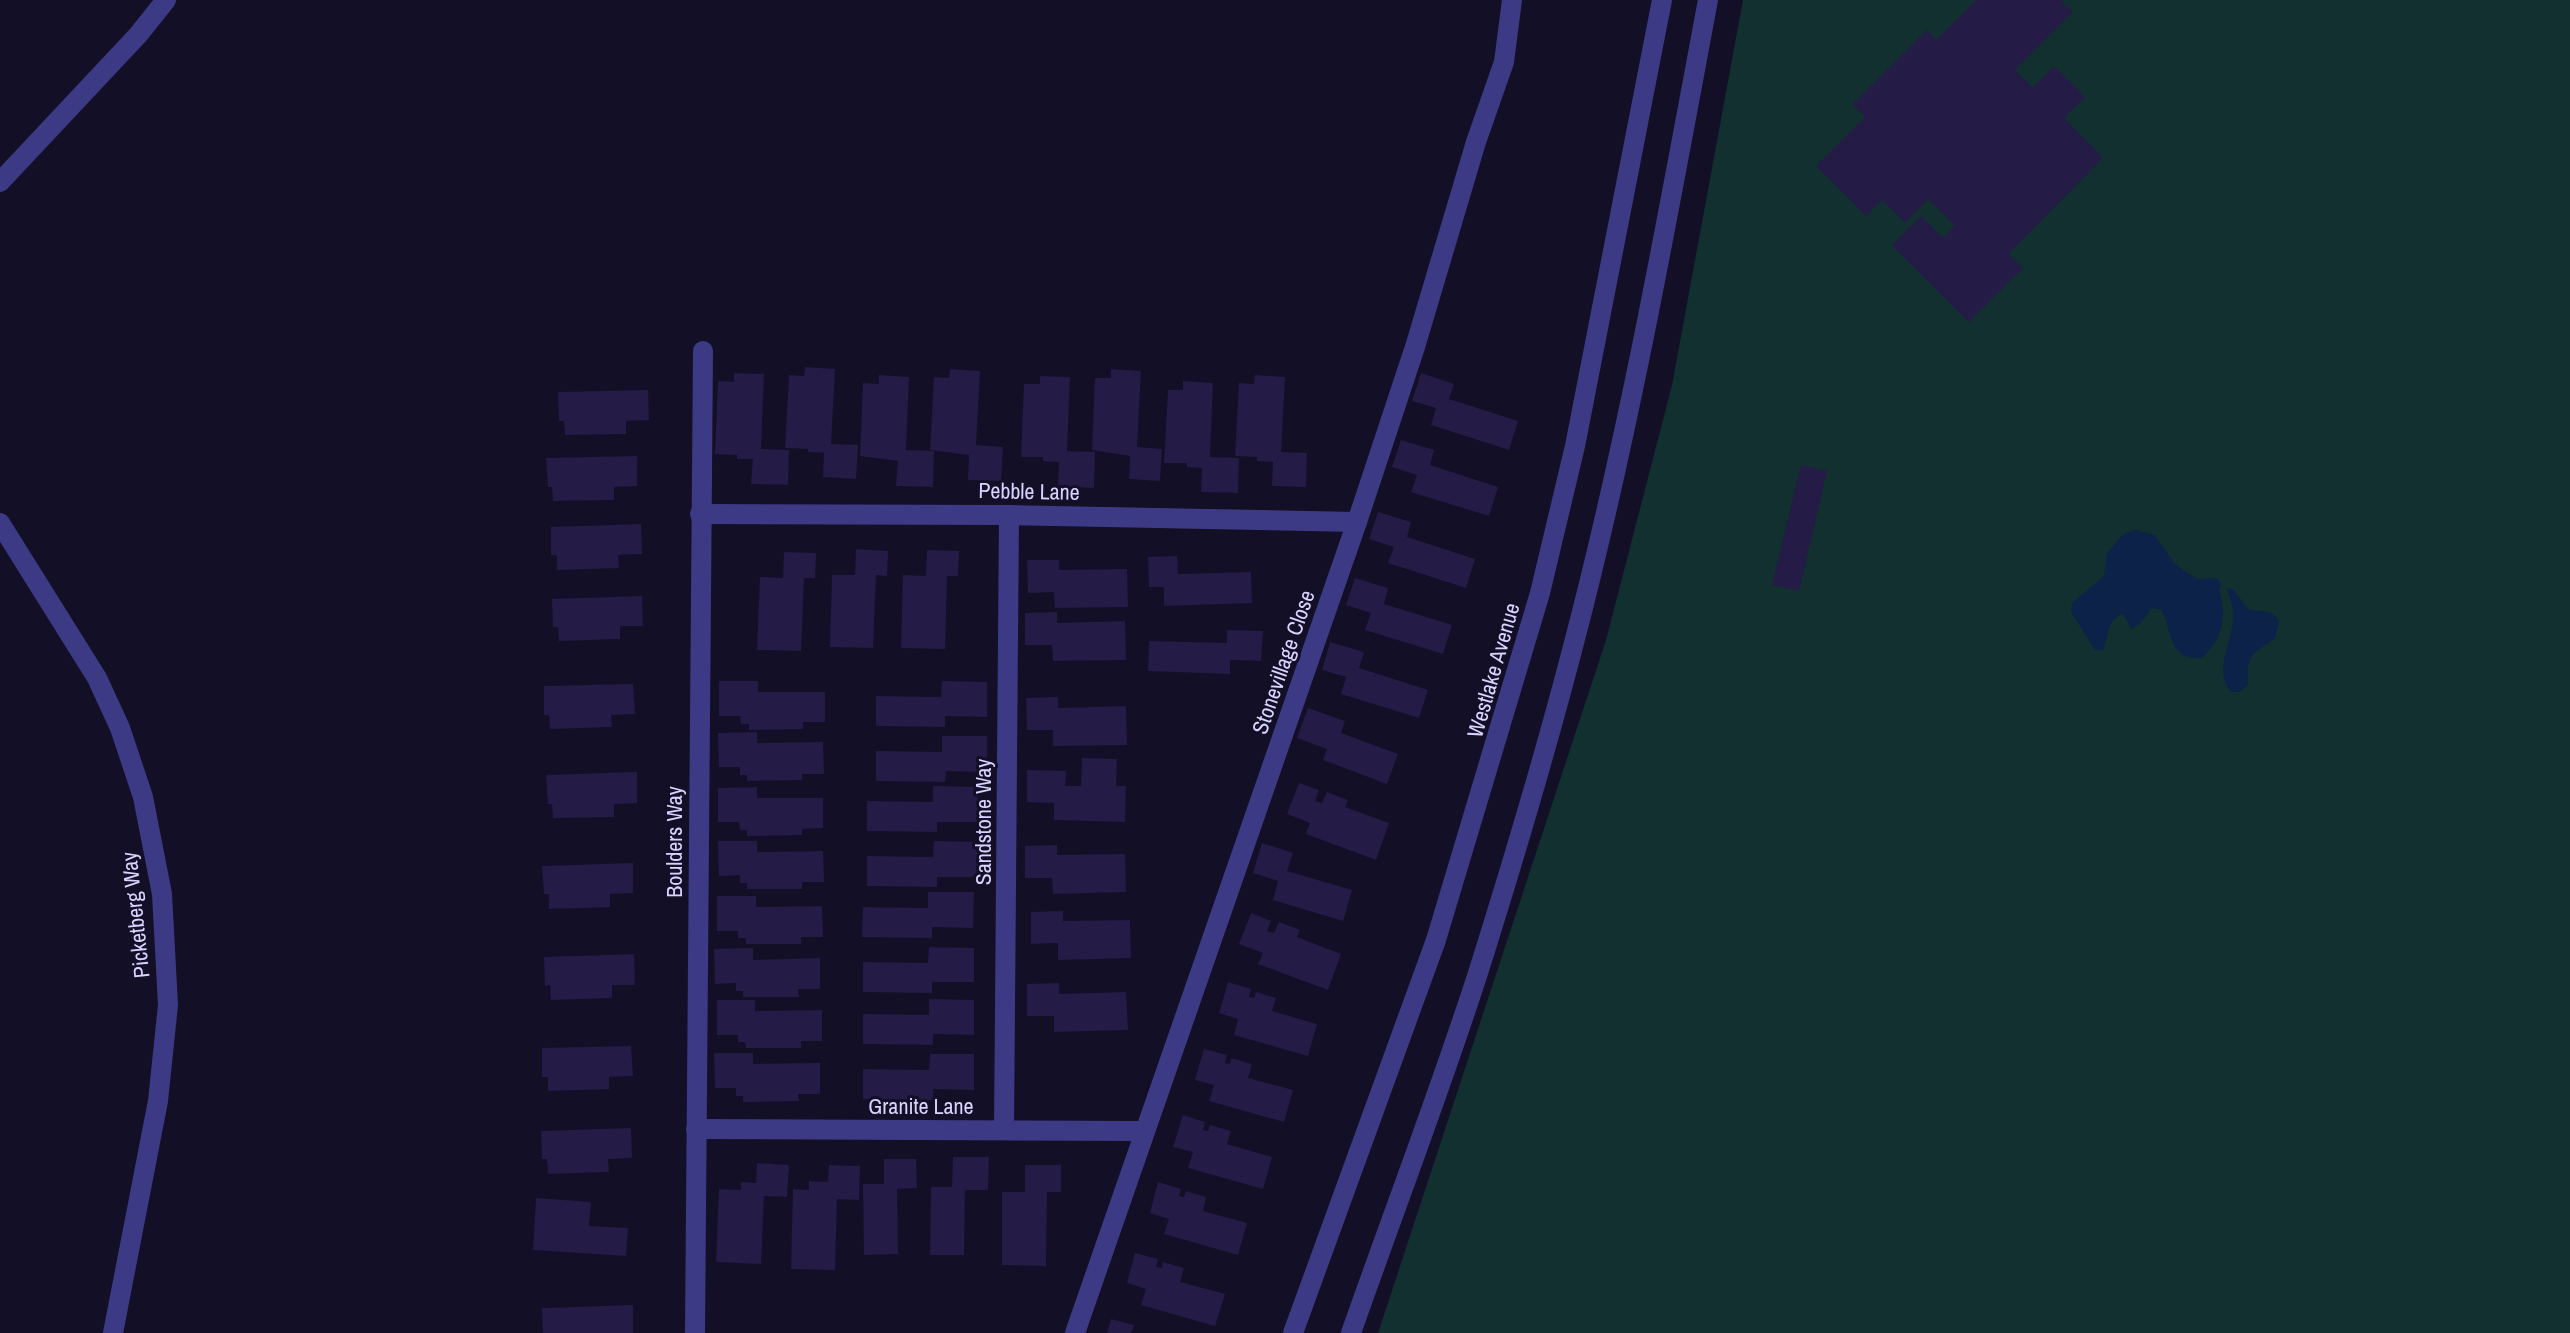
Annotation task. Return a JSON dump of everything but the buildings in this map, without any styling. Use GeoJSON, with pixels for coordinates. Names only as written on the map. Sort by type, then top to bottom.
{"type":"FeatureCollection","features":[{"type":"Feature","properties":{"kind":"street"},"geometry":{"type":"LineString","coordinates":[[0,182],[138,35],[166,0]]}},
{"type":"Feature","properties":{"kind":"street","name":"Stonevillage Close"},"geometry":{"type":"LineString","coordinates":[[1075,1333],[1357,522],[1438,275],[1476,142],[1504,62],[1512,0]]}},
{"type":"Feature","properties":{"kind":"street","name":"Westlake Avenue"},"geometry":{"type":"LineString","coordinates":[[1293,1333],[1436,940],[1540,593],[1575,446],[1662,0]]}},
{"type":"Feature","properties":{"kind":"street"},"geometry":{"type":"LineString","coordinates":[[1351,1333],[1477,975],[1575,641],[1620,458],[1708,0]]}},
{"type":"Feature","properties":{"kind":"street","name":"Boulders Way"},"geometry":{"type":"LineString","coordinates":[[695,1333],[703,351]]}},
{"type":"Feature","properties":{"kind":"street","name":"Pebble Lane"},"geometry":{"type":"LineString","coordinates":[[700,514],[1009,515],[1357,522]]}},
{"type":"Feature","properties":{"kind":"street","name":"Sandstone Way"},"geometry":{"type":"LineString","coordinates":[[1004,1130],[1009,515]]}},
{"type":"Feature","properties":{"kind":"street","name":"Picketberg Way"},"geometry":{"type":"LineString","coordinates":[[0,523],[97,678],[120,728],[143,797],[162,894],[168,1005],[158,1101],[113,1333]]}},
{"type":"Feature","properties":{"kind":"street","name":"Granite Lane"},"geometry":{"type":"LineString","coordinates":[[696,1129],[1145,1131]]}},
{"type":"Feature","properties":{"kind":"green space"},"geometry":{"type":"Polygon","coordinates":[[[1743,0],[2570,0],[2570,1333],[1378,1333],[1606,640],[1672,385],[1743,0]]]}},
{"type":"Feature","properties":{"kind":"water"},"geometry":{"type":"Polygon","coordinates":[[[2136,530],[2155,535],[2174,563],[2189,574],[2198,579],[2217,578],[2221,585],[2223,618],[2219,635],[2202,658],[2191,658],[2177,649],[2161,610],[2152,608],[2132,629],[2123,614],[2117,617],[2113,620],[2103,650],[2095,650],[2071,612],[2072,603],[2104,576],[2107,553],[2122,536],[2136,530]]]}},
{"type":"Feature","properties":{"kind":"water"},"geometry":{"type":"Polygon","coordinates":[[[2226,588],[2234,590],[2248,609],[2269,613],[2279,621],[2275,638],[2253,654],[2248,666],[2248,685],[2239,692],[2231,692],[2224,675],[2233,615],[2226,588]]]}}]}
